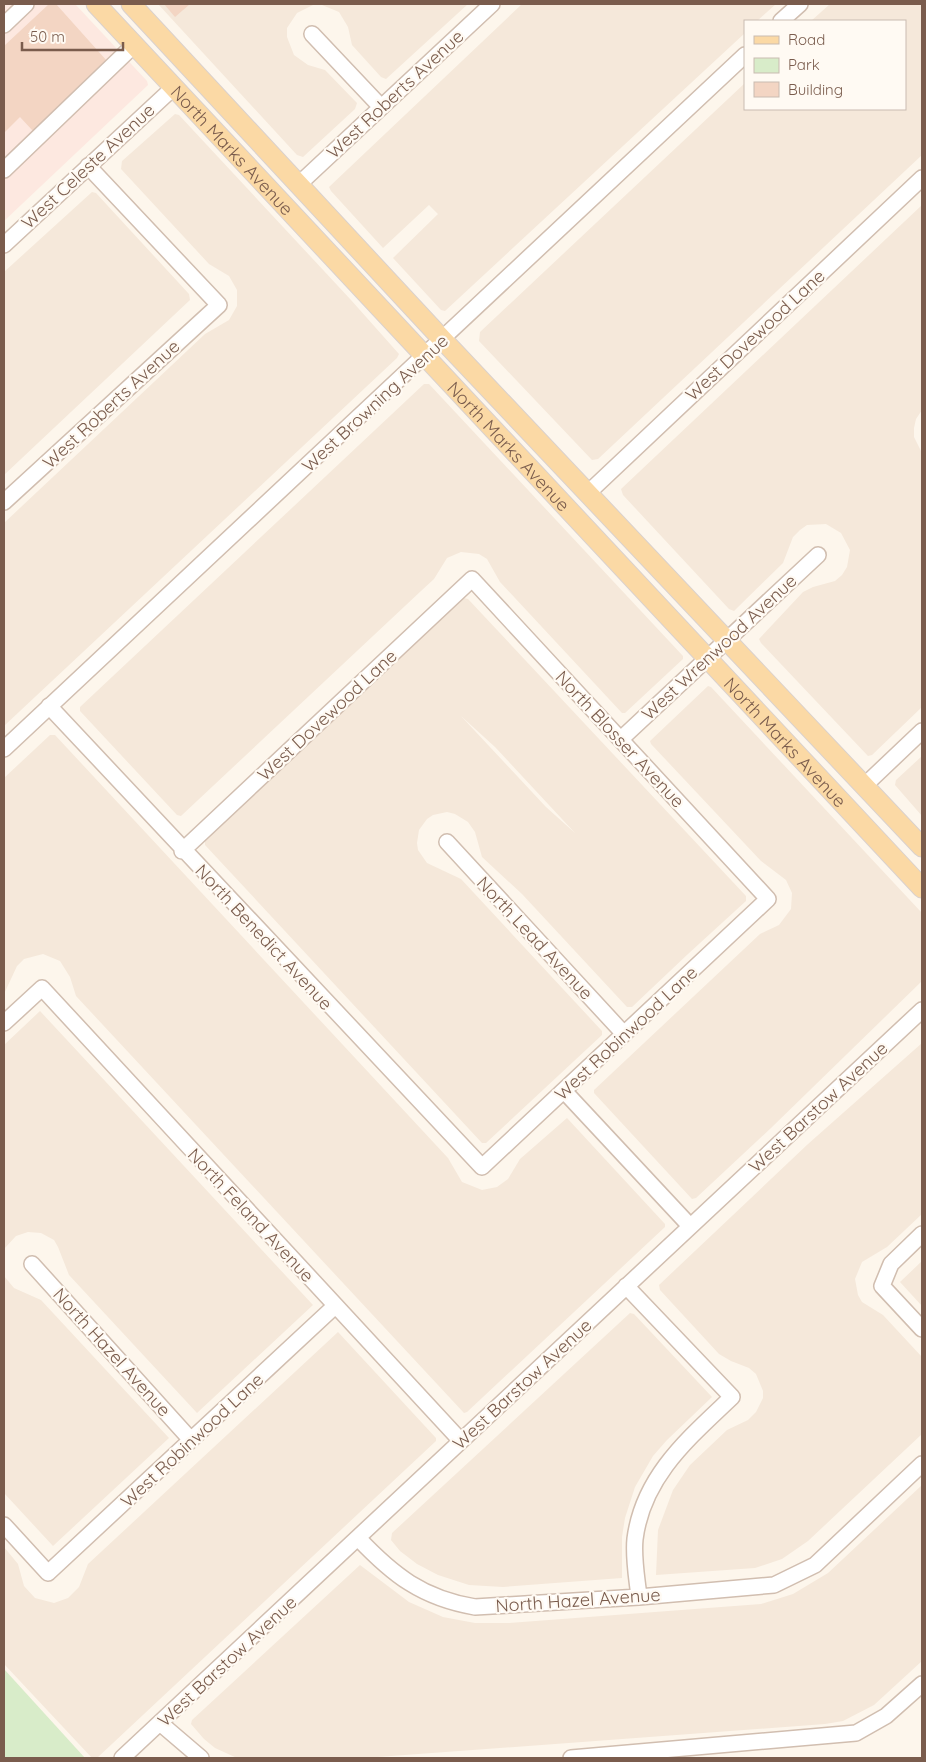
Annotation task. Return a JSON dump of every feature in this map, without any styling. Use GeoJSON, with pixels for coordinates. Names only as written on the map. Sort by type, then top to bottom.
{"type":"FeatureCollection","features":[{"type":"Feature","properties":{"kind":"main road","name":"North Marks Avenue"},"geometry":{"type":"LineString","coordinates":[[96,4],[922,888]]}},
{"type":"Feature","properties":{"kind":"main road","name":"North Marks Avenue"},"geometry":{"type":"LineString","coordinates":[[131,4],[442,339],[728,640],[922,848]]}},
{"type":"Feature","properties":{"kind":"main road"},"geometry":{"type":"LineString","coordinates":[[173,88],[185,86],[194,92],[234,133],[254,138]]}},
{"type":"Feature","properties":{"kind":"street"},"geometry":{"type":"LineString","coordinates":[[4,25],[26,4]]}},
{"type":"Feature","properties":{"kind":"street","name":"West Roberts Avenue"},"geometry":{"type":"LineString","coordinates":[[298,185],[492,4]]}},
{"type":"Feature","properties":{"kind":"street"},"geometry":{"type":"LineString","coordinates":[[782,20],[800,4]]}},
{"type":"Feature","properties":{"kind":"street"},"geometry":{"type":"LineString","coordinates":[[312,34],[381,107]]}},
{"type":"Feature","properties":{"kind":"street"},"geometry":{"type":"LineString","coordinates":[[4,170],[134,45]]}},
{"type":"Feature","properties":{"kind":"street","name":"West Browning Avenue"},"geometry":{"type":"LineString","coordinates":[[4,749],[744,57]]}},
{"type":"Feature","properties":{"kind":"street","name":"West Celeste Avenue"},"geometry":{"type":"LineString","coordinates":[[4,245],[173,88]]}},
{"type":"Feature","properties":{"kind":"street","name":"West Roberts Avenue"},"geometry":{"type":"LineString","coordinates":[[4,502],[218,305],[88,166]]}},
{"type":"Feature","properties":{"kind":"street","name":"West Dovewood Lane"},"geometry":{"type":"LineString","coordinates":[[588,492],[922,178]]}},
{"type":"Feature","properties":{"kind":"street","name":"West Wrenwood Avenue"},"geometry":{"type":"LineString","coordinates":[[621,739],[818,555]]}},
{"type":"Feature","properties":{"kind":"street","name":"West Dovewood Lane"},"geometry":{"type":"LineString","coordinates":[[182,851],[472,579]]}},
{"type":"Feature","properties":{"kind":"street","name":"North Blosser Avenue"},"geometry":{"type":"LineString","coordinates":[[472,579],[768,899]]}},
{"type":"Feature","properties":{"kind":"street","name":"North Benedict Avenue"},"geometry":{"type":"LineString","coordinates":[[49,706],[182,851],[482,1167]]}},
{"type":"Feature","properties":{"kind":"street"},"geometry":{"type":"LineString","coordinates":[[864,786],[922,731]]}},
{"type":"Feature","properties":{"kind":"street","name":"North Lead Avenue"},"geometry":{"type":"LineString","coordinates":[[447,842],[624,1034]]}},
{"type":"Feature","properties":{"kind":"street","name":"West Robinwood Lane"},"geometry":{"type":"LineString","coordinates":[[482,1167],[565,1092],[768,899]]}},
{"type":"Feature","properties":{"kind":"street","name":"North Feland Avenue"},"geometry":{"type":"LineString","coordinates":[[4,1023],[42,988],[461,1441]]}},
{"type":"Feature","properties":{"kind":"street","name":"West Barstow Avenue"},"geometry":{"type":"LineString","coordinates":[[122,1758],[922,1010]]}},
{"type":"Feature","properties":{"kind":"street"},"geometry":{"type":"LineString","coordinates":[[565,1092],[690,1226]]}},
{"type":"Feature","properties":{"kind":"street"},"geometry":{"type":"LineString","coordinates":[[922,1234],[891,1264],[884,1275],[882,1286],[922,1330]]}},
{"type":"Feature","properties":{"kind":"street","name":"North Hazel Avenue"},"geometry":{"type":"LineString","coordinates":[[32,1264],[191,1440]]}},
{"type":"Feature","properties":{"kind":"street"},"geometry":{"type":"LineString","coordinates":[[626,1286],[732,1397],[667,1461],[645,1500],[635,1539],[639,1597]]}},
{"type":"Feature","properties":{"kind":"street","name":"West Robinwood Lane"},"geometry":{"type":"LineString","coordinates":[[4,1524],[48,1573],[335,1306]]}},
{"type":"Feature","properties":{"kind":"street","name":"North Hazel Avenue"},"geometry":{"type":"LineString","coordinates":[[358,1538],[396,1576],[417,1588],[456,1603],[496,1606],[639,1597],[774,1585],[815,1565],[922,1464]]}},
{"type":"Feature","properties":{"kind":"street"},"geometry":{"type":"LineString","coordinates":[[571,1758],[856,1733],[886,1716],[920,1690]]}},
{"type":"Feature","properties":{"kind":"street"},"geometry":{"type":"LineString","coordinates":[[160,1723],[201,1758]]}},
{"type":"Feature","properties":{"kind":"shaded area"},"geometry":{"type":"Polygon","coordinates":[[[4,4],[75,4],[147,81],[148,85],[4,221],[4,4]]]}},
{"type":"Feature","properties":{"kind":"shaded area"},"geometry":{"type":"Polygon","coordinates":[[[158,4],[468,4],[386,79],[381,77],[352,45],[348,27],[339,12],[322,5],[313,5],[297,13],[287,28],[287,37],[294,55],[308,65],[325,70],[357,103],[355,109],[303,157],[297,155],[158,4]]]}},
{"type":"Feature","properties":{"kind":"shaded area"},"geometry":{"type":"Polygon","coordinates":[[[522,4],[776,4],[758,20],[744,20],[744,34],[445,311],[441,310],[393,258],[438,214],[429,205],[383,248],[329,187],[522,4]]]}},
{"type":"Feature","properties":{"kind":"shaded area"},"geometry":{"type":"Polygon","coordinates":[[[830,4],[922,4],[922,155],[598,459],[592,460],[479,341],[480,332],[744,84],[744,110],[906,110],[906,20],[812,20],[830,4]]]}},
{"type":"Feature","properties":{"kind":"shaded area"},"geometry":{"type":"Polygon","coordinates":[[[175,114],[179,115],[399,354],[397,358],[4,726],[4,523],[205,334],[229,320],[237,306],[237,290],[229,276],[209,264],[121,169],[122,161],[175,114]]]}},
{"type":"Feature","properties":{"kind":"shaded area"},"geometry":{"type":"Polygon","coordinates":[[[92,192],[96,193],[189,294],[190,300],[4,475],[4,272],[92,192]]]}},
{"type":"Feature","properties":{"kind":"shaded area"},"geometry":{"type":"Polygon","coordinates":[[[922,205],[922,410],[916,419],[914,437],[922,453],[922,707],[872,755],[868,756],[759,639],[803,592],[835,581],[842,575],[847,567],[850,550],[841,533],[826,524],[807,525],[800,530],[793,537],[783,563],[734,611],[729,609],[623,495],[621,489],[922,205]]]}},
{"type":"Feature","properties":{"kind":"shaded area"},"geometry":{"type":"Polygon","coordinates":[[[424,384],[429,384],[683,656],[683,659],[625,713],[622,713],[500,582],[487,559],[479,554],[461,552],[447,558],[434,579],[181,816],[177,815],[80,711],[80,707],[424,384]]]}},
{"type":"Feature","properties":{"kind":"shaded area"},"geometry":{"type":"Polygon","coordinates":[[[464,598],[468,599],[746,896],[746,901],[632,1007],[627,1007],[522,894],[482,857],[475,832],[468,822],[455,814],[447,812],[433,815],[427,819],[419,830],[417,843],[418,850],[427,863],[461,879],[602,1031],[602,1035],[486,1143],[482,1143],[205,845],[205,841],[464,598]],[[461,716],[546,807],[575,833],[495,747],[461,716]]]}},
{"type":"Feature","properties":{"kind":"shaded area"},"geometry":{"type":"Polygon","coordinates":[[[708,686],[922,913],[922,981],[771,1128],[696,1198],[692,1199],[594,1093],[594,1090],[760,934],[779,925],[791,909],[792,893],[786,880],[761,861],[651,744],[650,741],[708,686]]]}},
{"type":"Feature","properties":{"kind":"shaded area"},"geometry":{"type":"Polygon","coordinates":[[[50,735],[55,735],[448,1158],[462,1182],[482,1190],[497,1187],[508,1179],[520,1159],[567,1118],[665,1224],[665,1227],[467,1412],[464,1413],[76,996],[70,977],[60,961],[43,954],[24,959],[17,966],[4,994],[4,778],[50,735]]]}},
{"type":"Feature","properties":{"kind":"shaded area"},"geometry":{"type":"Polygon","coordinates":[[[922,756],[922,816],[895,785],[896,780],[922,756]]]}},
{"type":"Feature","properties":{"kind":"shaded area"},"geometry":{"type":"Polygon","coordinates":[[[40,1011],[313,1305],[197,1413],[69,1275],[54,1240],[41,1233],[28,1232],[16,1236],[4,1249],[4,1045],[40,1011]]]}},
{"type":"Feature","properties":{"kind":"shaded area"},"geometry":{"type":"Polygon","coordinates":[[[922,1043],[922,1214],[887,1247],[862,1262],[855,1279],[858,1295],[862,1302],[883,1315],[922,1357],[922,1434],[808,1541],[782,1559],[755,1568],[656,1575],[658,1530],[673,1490],[690,1465],[727,1430],[748,1420],[756,1412],[763,1398],[763,1391],[756,1374],[749,1368],[719,1354],[660,1290],[659,1285],[808,1144],[922,1043]]]}},
{"type":"Feature","properties":{"kind":"shaded area"},"geometry":{"type":"Polygon","coordinates":[[[922,1261],[922,1306],[900,1282],[922,1261]]]}},
{"type":"Feature","properties":{"kind":"shaded area"},"geometry":{"type":"Polygon","coordinates":[[[4,1276],[14,1288],[41,1300],[169,1438],[53,1546],[4,1493],[4,1276]]]}},
{"type":"Feature","properties":{"kind":"shaded area"},"geometry":{"type":"Polygon","coordinates":[[[630,1313],[634,1314],[712,1397],[653,1456],[635,1487],[625,1518],[622,1537],[622,1578],[503,1587],[469,1585],[438,1575],[417,1564],[400,1551],[391,1540],[392,1533],[630,1313]]]}},
{"type":"Feature","properties":{"kind":"shaded area"},"geometry":{"type":"Polygon","coordinates":[[[338,1332],[436,1438],[436,1441],[97,1758],[92,1758],[4,1664],[4,1547],[18,1564],[24,1586],[35,1598],[54,1603],[68,1598],[79,1587],[88,1564],[338,1332]]]}},
{"type":"Feature","properties":{"kind":"shaded area"},"geometry":{"type":"Polygon","coordinates":[[[922,1485],[922,1661],[874,1705],[843,1721],[825,1724],[364,1758],[237,1758],[215,1748],[191,1724],[192,1720],[360,1565],[409,1602],[443,1617],[475,1623],[509,1623],[761,1604],[793,1594],[828,1573],[922,1485]]]}},
{"type":"Feature","properties":{"kind":"green space"},"geometry":{"type":"Polygon","coordinates":[[[4,1669],[85,1758],[4,1758],[4,1669]]]}},
{"type":"Feature","properties":{"kind":"building"},"geometry":{"type":"Polygon","coordinates":[[[49,4],[56,4],[107,61],[33,131],[20,117],[4,133],[4,46],[49,4]]]}},
{"type":"Feature","properties":{"kind":"building"},"geometry":{"type":"Polygon","coordinates":[[[164,4],[190,4],[175,17],[164,4]]]}}]}
